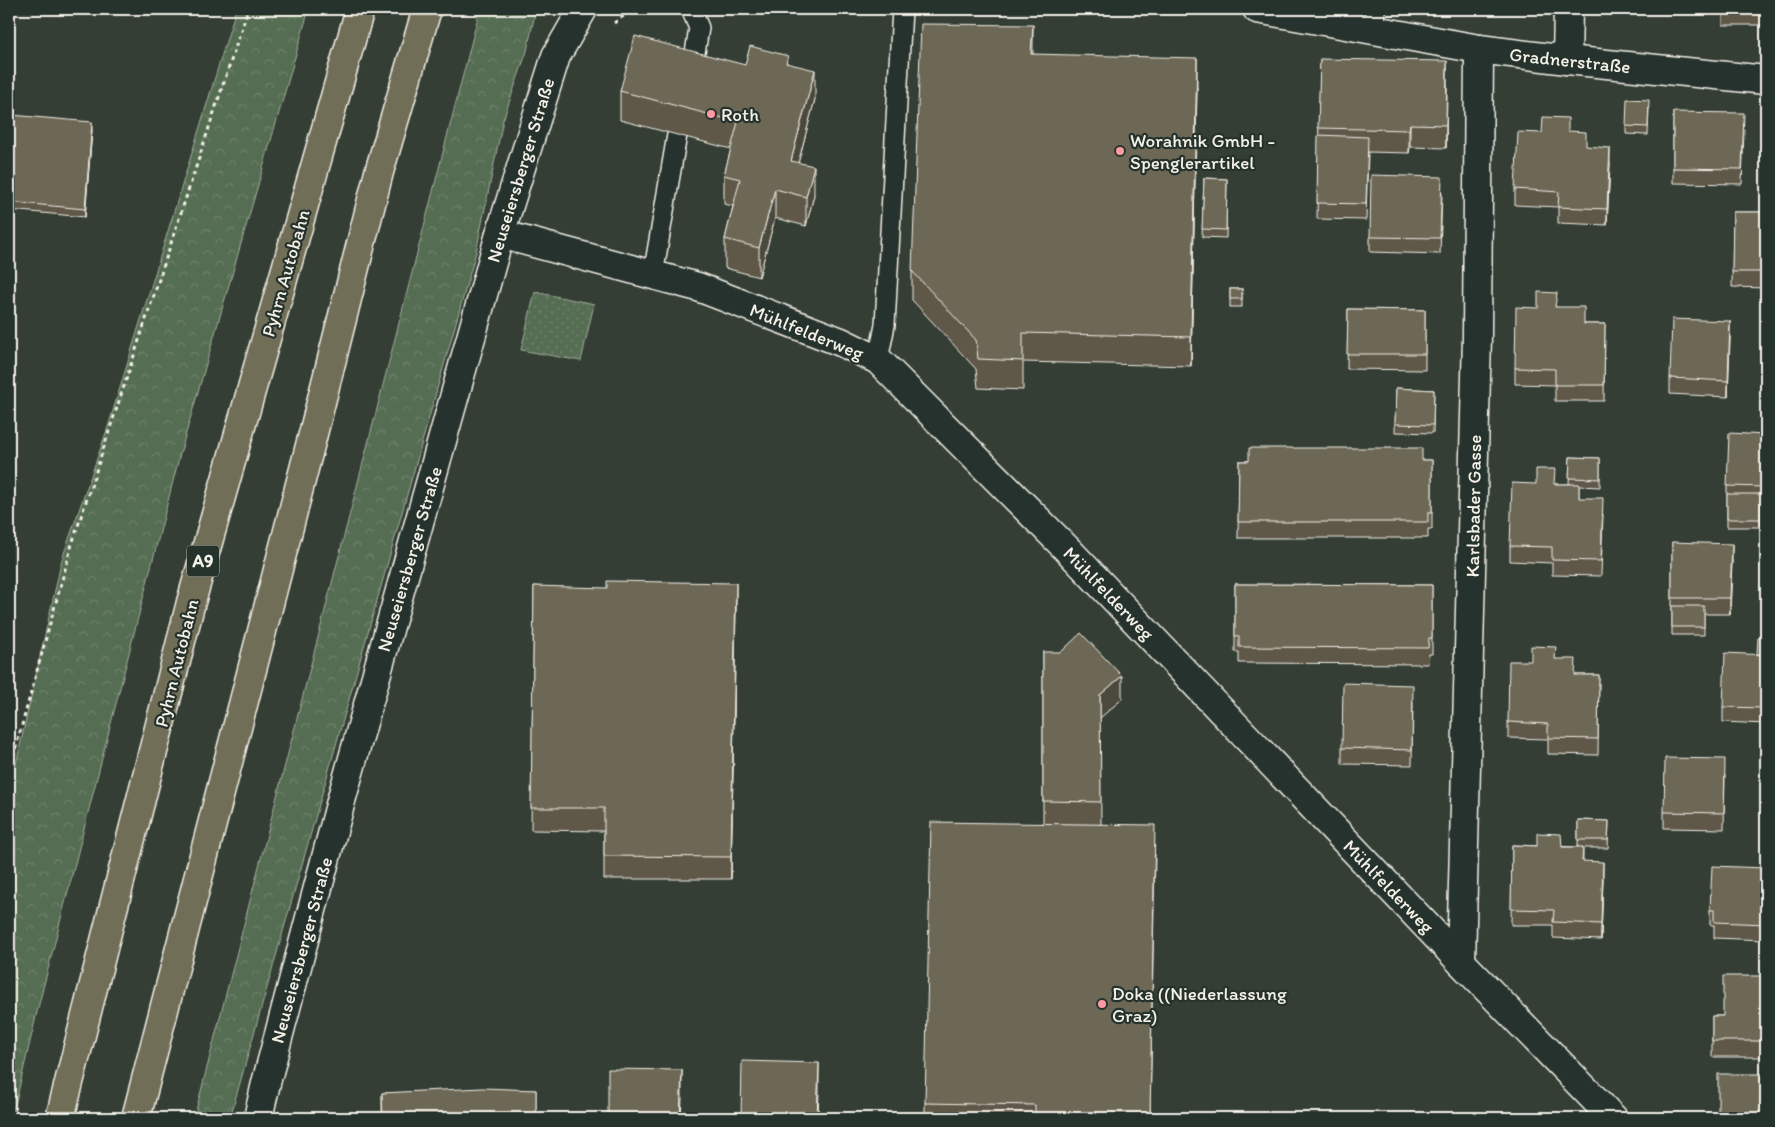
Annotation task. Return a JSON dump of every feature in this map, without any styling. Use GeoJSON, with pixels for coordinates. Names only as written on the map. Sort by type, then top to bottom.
{"type":"FeatureCollection","features":[{"type":"Feature","properties":{"kind":"highway","name":"Pyhrn Autobahn"},"geometry":{"type":"LineString","coordinates":[[60,1118],[191,602],[360,9]]}},
{"type":"Feature","properties":{"kind":"highway"},"geometry":{"type":"LineString","coordinates":[[136,1118],[312,438],[376,181],[427,9]]}},
{"type":"Feature","properties":{"kind":"street","name":"Neuseiersberger Straße"},"geometry":{"type":"LineString","coordinates":[[258,1118],[341,801],[500,234],[556,56],[583,9]]}},
{"type":"Feature","properties":{"kind":"street","name":"Gradnerstraße"},"geometry":{"type":"LineString","coordinates":[[1257,9],[1375,20],[1479,49],[1766,80]]}},
{"type":"Feature","properties":{"kind":"street"},"geometry":{"type":"LineString","coordinates":[[1567,60],[1568,9]]}},
{"type":"Feature","properties":{"kind":"street","name":"Karlsbader Gasse"},"geometry":{"type":"LineString","coordinates":[[1461,962],[1476,357],[1479,49]]}},
{"type":"Feature","properties":{"kind":"street","name":"Mühlfelderweg"},"geometry":{"type":"LineString","coordinates":[[500,234],[698,288],[841,342],[878,360],[1070,552],[1461,962],[1613,1118]]}},
{"type":"Feature","properties":{"kind":"lane"},"geometry":{"type":"LineString","coordinates":[[691,9],[698,28],[691,80]]}},
{"type":"Feature","properties":{"kind":"lane"},"geometry":{"type":"LineString","coordinates":[[878,360],[885,325],[902,9]]}},
{"type":"Feature","properties":{"kind":"lane"},"geometry":{"type":"LineString","coordinates":[[653,275],[677,135]]}},
{"type":"Feature","properties":{"kind":"path"},"geometry":{"type":"LineString","coordinates":[[9,772],[72,544],[248,9]]}},
{"type":"Feature","properties":{"kind":"path"},"geometry":{"type":"LineString","coordinates":[[610,26],[633,9]]}},
{"type":"Feature","properties":{"kind":"green space"},"geometry":{"type":"Polygon","coordinates":[[[236,9],[309,9],[180,454],[38,1008],[12,1118],[9,1118],[9,795],[62,559],[108,427],[236,9]]]}},
{"type":"Feature","properties":{"kind":"green space"},"geometry":{"type":"Polygon","coordinates":[[[480,9],[536,9],[527,51],[503,120],[476,252],[230,1118],[194,1118],[480,9]]]}},
{"type":"Feature","properties":{"kind":"green space"},"geometry":{"type":"Polygon","coordinates":[[[535,292],[594,304],[581,361],[521,350],[535,292]]]}},
{"type":"Feature","properties":{"kind":"building"},"geometry":{"type":"Polygon","coordinates":[[[921,24],[1033,25],[1031,54],[1197,58],[1191,337],[1023,333],[1023,361],[978,359],[976,340],[912,271],[921,24]]]}},
{"type":"Feature","properties":{"kind":"building"},"geometry":{"type":"Polygon","coordinates":[[[635,36],[745,65],[750,46],[788,56],[786,63],[815,70],[791,161],[814,166],[806,197],[775,189],[759,248],[725,239],[740,179],[724,175],[738,122],[620,91],[635,36]]]}},
{"type":"Feature","properties":{"kind":"building"},"geometry":{"type":"Polygon","coordinates":[[[1320,59],[1447,61],[1446,125],[1410,124],[1409,130],[1318,128],[1320,59]]]}},
{"type":"Feature","properties":{"kind":"building"},"geometry":{"type":"Polygon","coordinates":[[[1627,99],[1649,100],[1648,127],[1626,126],[1627,99]]]}},
{"type":"Feature","properties":{"kind":"building"},"geometry":{"type":"Polygon","coordinates":[[[1673,112],[1744,113],[1742,169],[1673,168],[1673,112]]]}},
{"type":"Feature","properties":{"kind":"building"},"geometry":{"type":"Polygon","coordinates":[[[11,115],[92,122],[85,209],[9,202],[11,115]]]}},
{"type":"Feature","properties":{"kind":"building"},"geometry":{"type":"Polygon","coordinates":[[[1543,117],[1568,118],[1568,131],[1586,132],[1586,146],[1610,148],[1607,209],[1558,207],[1559,192],[1515,189],[1518,132],[1542,133],[1543,117]]]}},
{"type":"Feature","properties":{"kind":"building"},"geometry":{"type":"Polygon","coordinates":[[[1318,135],[1368,137],[1366,204],[1317,203],[1318,135]]]}},
{"type":"Feature","properties":{"kind":"building"},"geometry":{"type":"Polygon","coordinates":[[[1371,175],[1442,177],[1440,238],[1370,237],[1371,175]]]}},
{"type":"Feature","properties":{"kind":"building"},"geometry":{"type":"Polygon","coordinates":[[[1204,178],[1227,179],[1226,230],[1202,229],[1204,178]]]}},
{"type":"Feature","properties":{"kind":"building"},"geometry":{"type":"Polygon","coordinates":[[[1733,212],[1766,212],[1766,272],[1732,272],[1733,212]]]}},
{"type":"Feature","properties":{"kind":"building"},"geometry":{"type":"Polygon","coordinates":[[[1230,289],[1242,289],[1242,299],[1230,299],[1230,289]]]}},
{"type":"Feature","properties":{"kind":"building"},"geometry":{"type":"Polygon","coordinates":[[[1538,292],[1557,293],[1555,307],[1584,307],[1584,324],[1605,324],[1604,385],[1555,385],[1555,369],[1515,368],[1516,307],[1538,308],[1538,292]]]}},
{"type":"Feature","properties":{"kind":"building"},"geometry":{"type":"Polygon","coordinates":[[[1348,309],[1425,310],[1425,354],[1347,354],[1348,309]]]}},
{"type":"Feature","properties":{"kind":"building"},"geometry":{"type":"Polygon","coordinates":[[[1672,319],[1730,321],[1728,381],[1670,378],[1672,319]]]}},
{"type":"Feature","properties":{"kind":"building"},"geometry":{"type":"Polygon","coordinates":[[[1396,388],[1434,390],[1433,425],[1395,424],[1396,388]]]}},
{"type":"Feature","properties":{"kind":"building"},"geometry":{"type":"Polygon","coordinates":[[[1729,433],[1766,435],[1766,487],[1727,486],[1729,433]]]}},
{"type":"Feature","properties":{"kind":"building"},"geometry":{"type":"Polygon","coordinates":[[[1249,448],[1422,448],[1422,460],[1432,460],[1432,513],[1428,513],[1428,522],[1238,522],[1239,461],[1249,461],[1249,448]]]}},
{"type":"Feature","properties":{"kind":"building"},"geometry":{"type":"Polygon","coordinates":[[[1570,457],[1600,458],[1600,479],[1569,478],[1570,457]]]}},
{"type":"Feature","properties":{"kind":"building"},"geometry":{"type":"Polygon","coordinates":[[[1536,469],[1555,469],[1554,484],[1579,484],[1579,498],[1603,498],[1601,561],[1552,560],[1552,547],[1510,546],[1512,483],[1536,484],[1536,469]]]}},
{"type":"Feature","properties":{"kind":"building"},"geometry":{"type":"Polygon","coordinates":[[[1727,494],[1761,494],[1761,519],[1727,519],[1727,494]]]}},
{"type":"Feature","properties":{"kind":"building"},"geometry":{"type":"Polygon","coordinates":[[[1672,542],[1732,544],[1730,598],[1672,598],[1672,542]]]}},
{"type":"Feature","properties":{"kind":"building"},"geometry":{"type":"Polygon","coordinates":[[[607,581],[736,583],[731,857],[604,856],[604,808],[531,808],[534,586],[607,588],[607,581]]]}},
{"type":"Feature","properties":{"kind":"building"},"geometry":{"type":"Polygon","coordinates":[[[1235,584],[1432,585],[1432,638],[1429,638],[1428,648],[1239,647],[1239,636],[1235,636],[1235,584]]]}},
{"type":"Feature","properties":{"kind":"building"},"geometry":{"type":"Polygon","coordinates":[[[1672,606],[1704,606],[1704,627],[1672,627],[1672,606]]]}},
{"type":"Feature","properties":{"kind":"building"},"geometry":{"type":"Polygon","coordinates":[[[1081,633],[1122,676],[1100,695],[1101,802],[1043,801],[1043,652],[1061,652],[1081,633]]]}},
{"type":"Feature","properties":{"kind":"building"},"geometry":{"type":"Polygon","coordinates":[[[1758,638],[1766,638],[1766,655],[1757,654],[1758,638]]]}},
{"type":"Feature","properties":{"kind":"building"},"geometry":{"type":"Polygon","coordinates":[[[1531,646],[1556,647],[1555,659],[1576,659],[1575,675],[1599,675],[1598,739],[1548,738],[1548,724],[1508,722],[1509,661],[1531,661],[1531,646]]]}},
{"type":"Feature","properties":{"kind":"building"},"geometry":{"type":"Polygon","coordinates":[[[1725,653],[1766,655],[1766,708],[1723,707],[1725,653]]]}},
{"type":"Feature","properties":{"kind":"building"},"geometry":{"type":"Polygon","coordinates":[[[1343,683],[1413,685],[1412,750],[1342,748],[1343,683]]]}},
{"type":"Feature","properties":{"kind":"building"},"geometry":{"type":"Polygon","coordinates":[[[1665,758],[1725,759],[1724,813],[1664,812],[1665,758]]]}},
{"type":"Feature","properties":{"kind":"building"},"geometry":{"type":"Polygon","coordinates":[[[1578,820],[1609,821],[1608,840],[1578,840],[1578,820]]]}},
{"type":"Feature","properties":{"kind":"building"},"geometry":{"type":"Polygon","coordinates":[[[931,822],[1155,825],[1150,1118],[1035,1118],[1035,1105],[925,1103],[931,822]]]}},
{"type":"Feature","properties":{"kind":"building"},"geometry":{"type":"Polygon","coordinates":[[[1537,833],[1561,834],[1562,847],[1583,847],[1582,861],[1603,862],[1601,924],[1553,922],[1554,910],[1511,909],[1512,845],[1537,846],[1537,833]]]}},
{"type":"Feature","properties":{"kind":"building"},"geometry":{"type":"Polygon","coordinates":[[[1712,866],[1766,868],[1766,924],[1714,922],[1714,910],[1710,910],[1712,866]]]}},
{"type":"Feature","properties":{"kind":"building"},"geometry":{"type":"Polygon","coordinates":[[[1723,976],[1766,976],[1766,1041],[1712,1041],[1712,1016],[1723,1016],[1723,976]]]}},
{"type":"Feature","properties":{"kind":"building"},"geometry":{"type":"Polygon","coordinates":[[[742,1061],[819,1063],[817,1118],[741,1118],[742,1061]]]}},
{"type":"Feature","properties":{"kind":"building"},"geometry":{"type":"Polygon","coordinates":[[[608,1069],[682,1070],[680,1118],[608,1118],[608,1069]]]}},
{"type":"Feature","properties":{"kind":"building"},"geometry":{"type":"Polygon","coordinates":[[[1718,1074],[1766,1074],[1766,1118],[1718,1118],[1718,1074]]]}},
{"type":"Feature","properties":{"kind":"building"},"geometry":{"type":"Polygon","coordinates":[[[482,1088],[536,1090],[536,1118],[383,1118],[382,1093],[482,1088]]]}},
{"type":"Feature","properties":{"kind":"place","name":"Roth"},"geometry":{"type":"Point","coordinates":[711,114]}},
{"type":"Feature","properties":{"kind":"place","name":"Worahnik GmbH - Spenglerartikel"},"geometry":{"type":"Point","coordinates":[1120,151]}},
{"type":"Feature","properties":{"kind":"place","name":"Doka ((Niederlassung Graz)"},"geometry":{"type":"Point","coordinates":[1102,1004]}}]}
